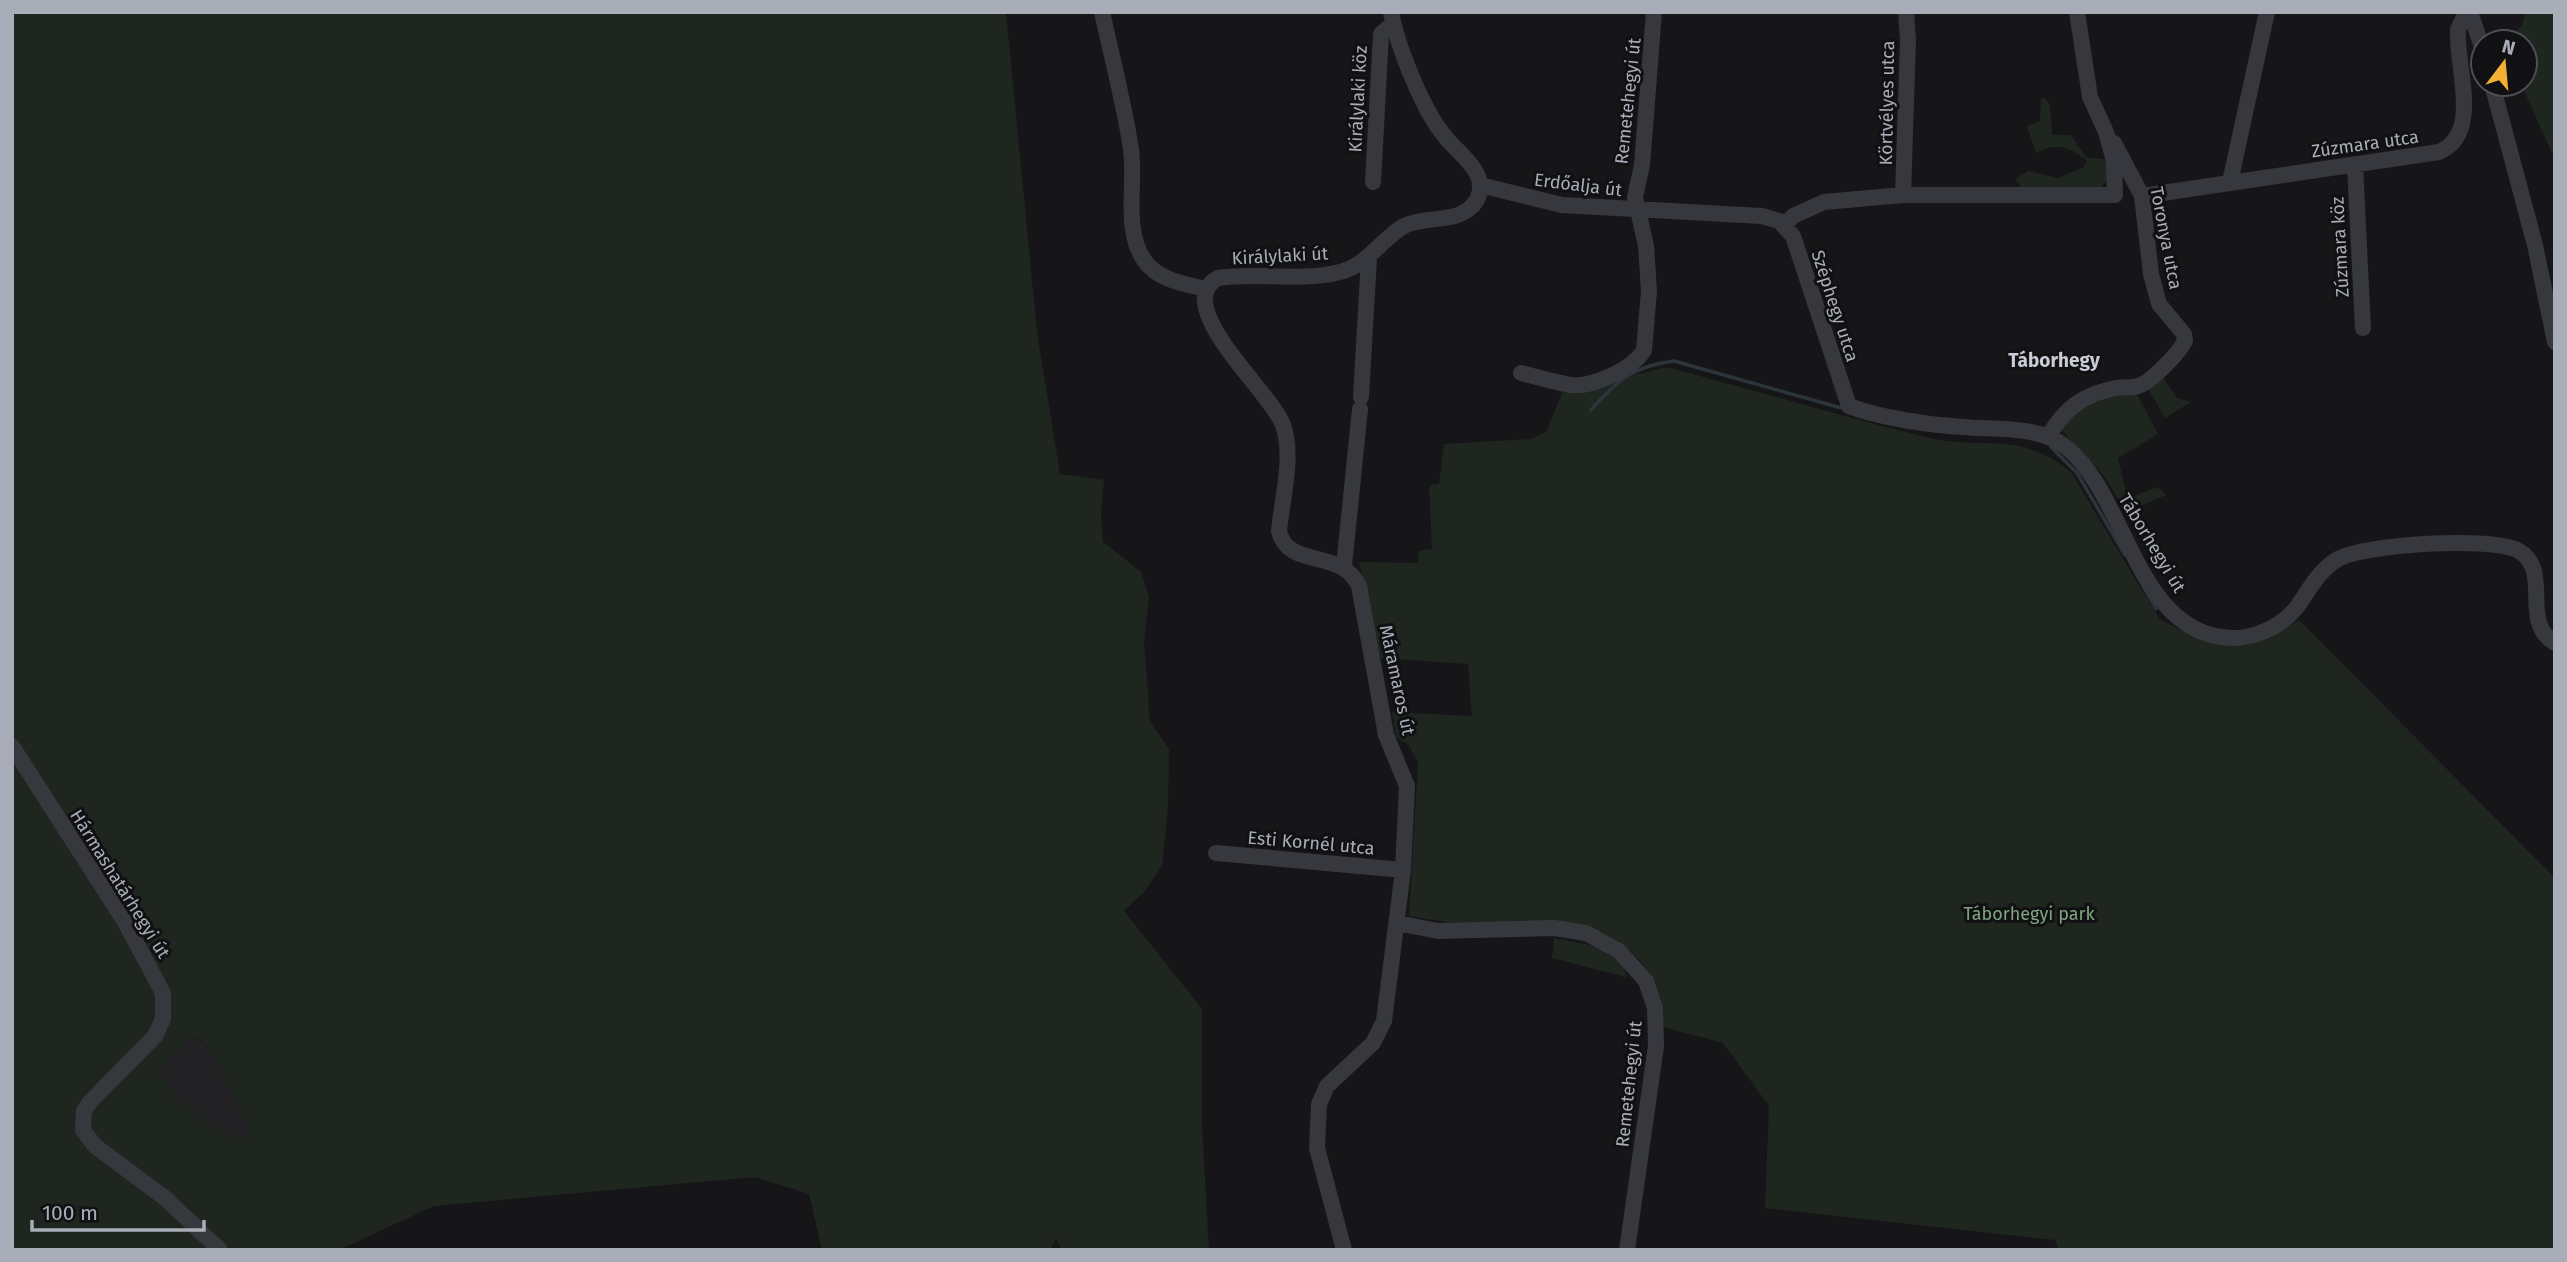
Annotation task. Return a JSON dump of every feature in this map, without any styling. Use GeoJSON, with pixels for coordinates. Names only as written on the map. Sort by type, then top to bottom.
{"type":"FeatureCollection","features":[{"type":"Feature","properties":{"kind":"street"},"geometry":{"type":"LineString","coordinates":[[1102,12],[1131,152],[1132,213],[1139,251],[1145,262],[1163,276],[1206,289],[1203,301],[1211,326],[1272,404],[1284,428],[1286,457],[1281,539],[1295,553],[1344,566],[1360,403],[1369,258]]}},
{"type":"Feature","properties":{"kind":"street","name":"Remetehegyi út"},"geometry":{"type":"LineString","coordinates":[[1521,373],[1573,385],[1587,384],[1640,357],[1644,350],[1649,291],[1646,246],[1635,197],[1642,165],[1654,12]]}},
{"type":"Feature","properties":{"kind":"street","name":"Körtvélyes utca"},"geometry":{"type":"LineString","coordinates":[[1903,195],[1908,40],[1906,12]]}},
{"type":"Feature","properties":{"kind":"street","name":"Toronya utca"},"geometry":{"type":"LineString","coordinates":[[1903,195],[2115,195],[2114,161],[2106,132],[2088,89],[2077,12]]}},
{"type":"Feature","properties":{"kind":"street"},"geometry":{"type":"LineString","coordinates":[[2230,182],[2267,12]]}},
{"type":"Feature","properties":{"kind":"street","name":"Zúzmara utca"},"geometry":{"type":"LineString","coordinates":[[2142,196],[2439,152],[2450,148],[2456,141],[2464,109],[2458,29],[2463,19],[2471,14]]}},
{"type":"Feature","properties":{"kind":"street"},"geometry":{"type":"LineString","coordinates":[[1392,18],[1429,111],[1442,133],[1471,166],[1480,185]]}},
{"type":"Feature","properties":{"kind":"street","name":"Királylaki köz"},"geometry":{"type":"LineString","coordinates":[[1373,182],[1381,34],[1392,18]]}},
{"type":"Feature","properties":{"kind":"street"},"geometry":{"type":"LineString","coordinates":[[2496,98],[2535,244],[2555,342]]}},
{"type":"Feature","properties":{"kind":"street","name":"Toronya utca"},"geometry":{"type":"LineString","coordinates":[[2048,438],[2065,411],[2083,398],[2100,391],[2139,386],[2175,355],[2185,341],[2184,334],[2159,304],[2151,274],[2142,196],[2127,164],[2106,132]]}},
{"type":"Feature","properties":{"kind":"street","name":"Zúzmara köz"},"geometry":{"type":"LineString","coordinates":[[2355,165],[2363,328]]}},
{"type":"Feature","properties":{"kind":"street","name":"Királylaki út"},"geometry":{"type":"LineString","coordinates":[[1206,289],[1218,278],[1324,274],[1352,268],[1369,258],[1405,226],[1469,210],[1480,193],[1480,185]]}},
{"type":"Feature","properties":{"kind":"street","name":"Erdőalja út"},"geometry":{"type":"LineString","coordinates":[[1480,185],[1538,201],[1637,211],[1762,216],[1785,225]]}},
{"type":"Feature","properties":{"kind":"street"},"geometry":{"type":"LineString","coordinates":[[1785,225],[1793,216],[1824,202],[1903,195]]}},
{"type":"Feature","properties":{"kind":"street","name":"Széphegy utca"},"geometry":{"type":"LineString","coordinates":[[1785,225],[1793,236],[1845,401]]}},
{"type":"Feature","properties":{"kind":"street","name":"Táborhegyi út"},"geometry":{"type":"LineString","coordinates":[[1845,401],[1856,409],[1935,424],[2015,430],[2048,438],[2064,446],[2078,459],[2158,595],[2175,615],[2199,631],[2241,637],[2273,627],[2296,608],[2325,569],[2354,552],[2486,542],[2509,546],[2528,559],[2535,580],[2536,622],[2545,637],[2555,643]]}},
{"type":"Feature","properties":{"kind":"street","name":"Máramaros út"},"geometry":{"type":"LineString","coordinates":[[1344,566],[1354,574],[1359,586],[1386,734],[1407,786],[1403,870],[1384,1021],[1373,1043],[1327,1086],[1319,1104],[1317,1148],[1344,1250]]}},
{"type":"Feature","properties":{"kind":"street","name":"Hármashatárhegyi út"},"geometry":{"type":"LineString","coordinates":[[12,746],[125,922],[163,993],[163,1019],[155,1036],[90,1102],[84,1111],[83,1130],[94,1146],[165,1198],[220,1250]]}},
{"type":"Feature","properties":{"kind":"street","name":"Esti Kornél utca"},"geometry":{"type":"LineString","coordinates":[[1216,853],[1403,870]]}},
{"type":"Feature","properties":{"kind":"street","name":"Remetehegyi út"},"geometry":{"type":"LineString","coordinates":[[1397,923],[1438,931],[1555,929],[1586,933],[1619,951],[1646,981],[1655,1008],[1656,1046],[1627,1250]]}},
{"type":"Feature","properties":{"kind":"shaded area"},"geometry":{"type":"Polygon","coordinates":[[[193,1036],[213,1051],[250,1132],[240,1142],[179,1102],[155,1071],[193,1036]]]}},
{"type":"Feature","properties":{"kind":"green space"},"geometry":{"type":"Polygon","coordinates":[[[12,12],[1006,12],[1037,332],[1060,474],[1104,480],[1101,514],[1103,542],[1141,572],[1149,597],[1144,641],[1150,722],[1169,749],[1168,807],[1162,866],[1145,891],[1124,911],[1202,1009],[1202,1126],[1209,1250],[1061,1250],[1056,1238],[1051,1250],[822,1250],[809,1194],[755,1177],[434,1206],[339,1250],[12,1250],[12,12]],[[194,1036],[156,1071],[179,1102],[240,1142],[250,1132],[213,1051],[194,1036]]]}},
{"type":"Feature","properties":{"kind":"green space"},"geometry":{"type":"Polygon","coordinates":[[[2525,12],[2555,12],[2555,160],[2527,98],[2539,98],[2539,28],[2519,28],[2525,12]]]}},
{"type":"Feature","properties":{"kind":"green space"},"geometry":{"type":"Polygon","coordinates":[[[2041,98],[2045,98],[2050,106],[2052,135],[2071,135],[2086,157],[2109,160],[2108,180],[2101,187],[2020,187],[2016,179],[2028,171],[2058,178],[2084,167],[2087,161],[2063,147],[2036,153],[2027,126],[2040,121],[2041,98]]]}},
{"type":"Feature","properties":{"kind":"green space","name":"Táborhegyi park"},"geometry":{"type":"Polygon","coordinates":[[[1667,367],[1925,437],[2033,450],[2071,472],[2160,620],[2210,643],[2228,645],[2268,639],[2299,620],[2555,878],[2555,1250],[2059,1250],[2055,1240],[1765,1208],[1769,1106],[1723,1043],[1663,1027],[1662,1011],[1654,983],[1648,971],[1629,950],[1603,933],[1446,922],[1409,916],[1418,763],[1408,744],[1396,737],[1392,712],[1472,716],[1468,664],[1381,658],[1359,562],[1419,563],[1418,551],[1432,549],[1429,485],[1439,484],[1444,444],[1531,439],[1546,432],[1564,388],[1591,386],[1667,367]]]}},
{"type":"Feature","properties":{"kind":"green space"},"geometry":{"type":"Polygon","coordinates":[[[2162,376],[2177,398],[2191,402],[2165,418],[2147,387],[2162,376]]]}},
{"type":"Feature","properties":{"kind":"green space"},"geometry":{"type":"Polygon","coordinates":[[[2116,393],[2137,394],[2158,434],[2118,458],[2126,492],[2131,497],[2158,487],[2166,495],[2125,513],[2102,473],[2061,429],[2070,413],[2116,393]]]}},
{"type":"Feature","properties":{"kind":"green space"},"geometry":{"type":"Polygon","coordinates":[[[1554,938],[1600,947],[1624,964],[1626,977],[1552,958],[1554,938]]]}},
{"type":"Feature","properties":{"kind":"waterway"},"geometry":{"type":"LineString","coordinates":[[1591,410],[1609,390],[1627,376],[1660,363],[1674,361],[1845,409]]}},
{"type":"Feature","properties":{"kind":"waterway"},"geometry":{"type":"LineString","coordinates":[[2051,447],[2077,473],[2125,555]]}},
{"type":"Feature","properties":{"kind":"waterway"},"geometry":{"type":"LineString","coordinates":[[2143,586],[2156,609]]}},
{"type":"Feature","properties":{"kind":"district","name":"Táborhegy"},"geometry":{"type":"Point","coordinates":[2054,360]}}]}
